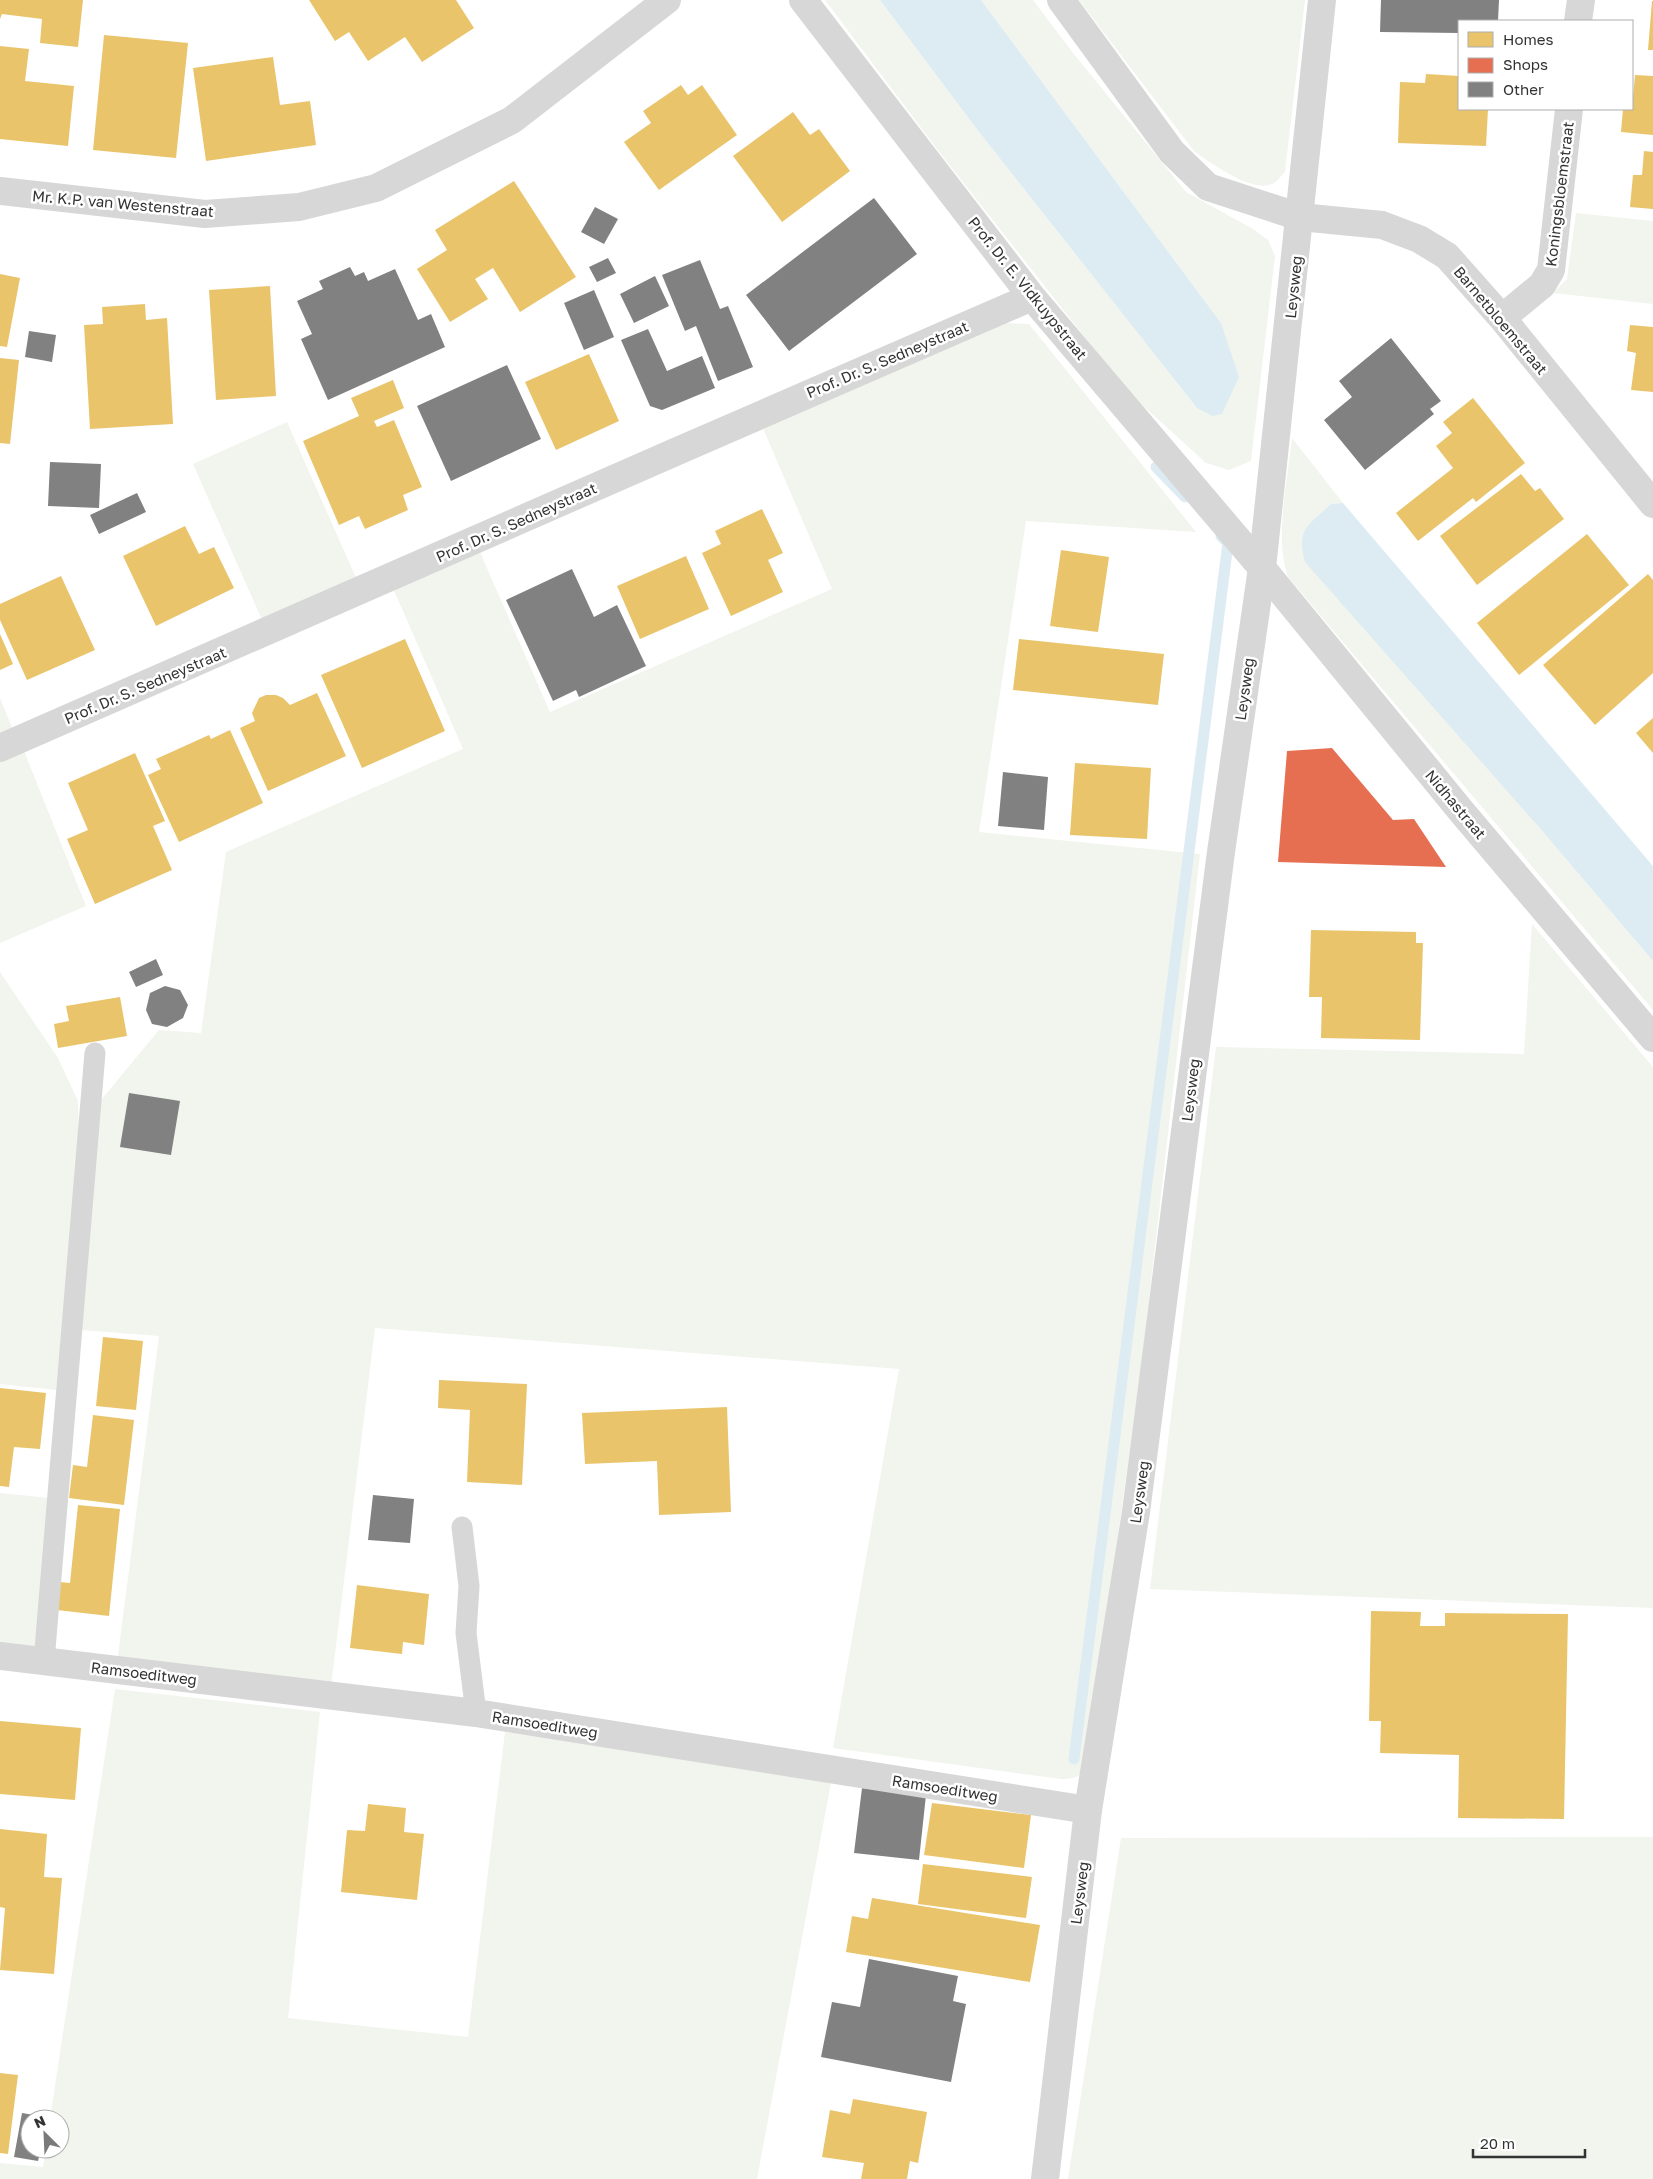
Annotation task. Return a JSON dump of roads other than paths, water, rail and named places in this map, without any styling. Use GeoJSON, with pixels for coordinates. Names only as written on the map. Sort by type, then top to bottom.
{"type":"FeatureCollection","features":[{"type":"Feature","properties":{"kind":"street","name":"Mr. K.P. van Westenstraat"},"geometry":{"type":"LineString","coordinates":[[0,191],[205,214],[299,207],[376,188],[512,120],[667,0]]}},
{"type":"Feature","properties":{"kind":"street","name":"Prof. Dr. E. Vidkuypstraat"},"geometry":{"type":"LineString","coordinates":[[803,0],[1032,297],[1262,568]]}},
{"type":"Feature","properties":{"kind":"street","name":"Barnetbloemstraat"},"geometry":{"type":"LineString","coordinates":[[1061,0],[1172,152],[1208,187],[1300,217],[1382,225],[1419,239],[1447,256],[1502,318],[1653,504]]}},
{"type":"Feature","properties":{"kind":"street","name":"Leysweg"},"geometry":{"type":"LineString","coordinates":[[1045,2179],[1088,1810],[1136,1512],[1221,852],[1262,568],[1322,0]]}},
{"type":"Feature","properties":{"kind":"street"},"geometry":{"type":"LineString","coordinates":[[1578,20],[1581,0]]}},
{"type":"Feature","properties":{"kind":"street","name":"Koningsbloemstraat"},"geometry":{"type":"LineString","coordinates":[[1502,318],[1542,285],[1551,270],[1569,110]]}},
{"type":"Feature","properties":{"kind":"street","name":"Prof. Dr. S. Sedneystraat"},"geometry":{"type":"LineString","coordinates":[[0,748],[297,619],[768,410],[1032,297]]}},
{"type":"Feature","properties":{"kind":"street","name":"Nidhastraat"},"geometry":{"type":"LineString","coordinates":[[1262,568],[1462,812],[1653,1038]]}},
{"type":"Feature","properties":{"kind":"street","name":"Ramsoeditweg"},"geometry":{"type":"LineString","coordinates":[[0,1656],[476,1714],[1088,1810]]}},
{"type":"Feature","properties":{"kind":"lane"},"geometry":{"type":"LineString","coordinates":[[44,1661],[95,1052]]}},
{"type":"Feature","properties":{"kind":"lane"},"geometry":{"type":"LineString","coordinates":[[462,1527],[469,1586],[466,1633],[476,1714]]}},
{"type":"Feature","properties":{"kind":"waterway"},"geometry":{"type":"LineString","coordinates":[[1156,467],[1185,497]]}},
{"type":"Feature","properties":{"kind":"waterway"},"geometry":{"type":"LineString","coordinates":[[1074,1759],[1228,543],[1221,536]]}}]}
